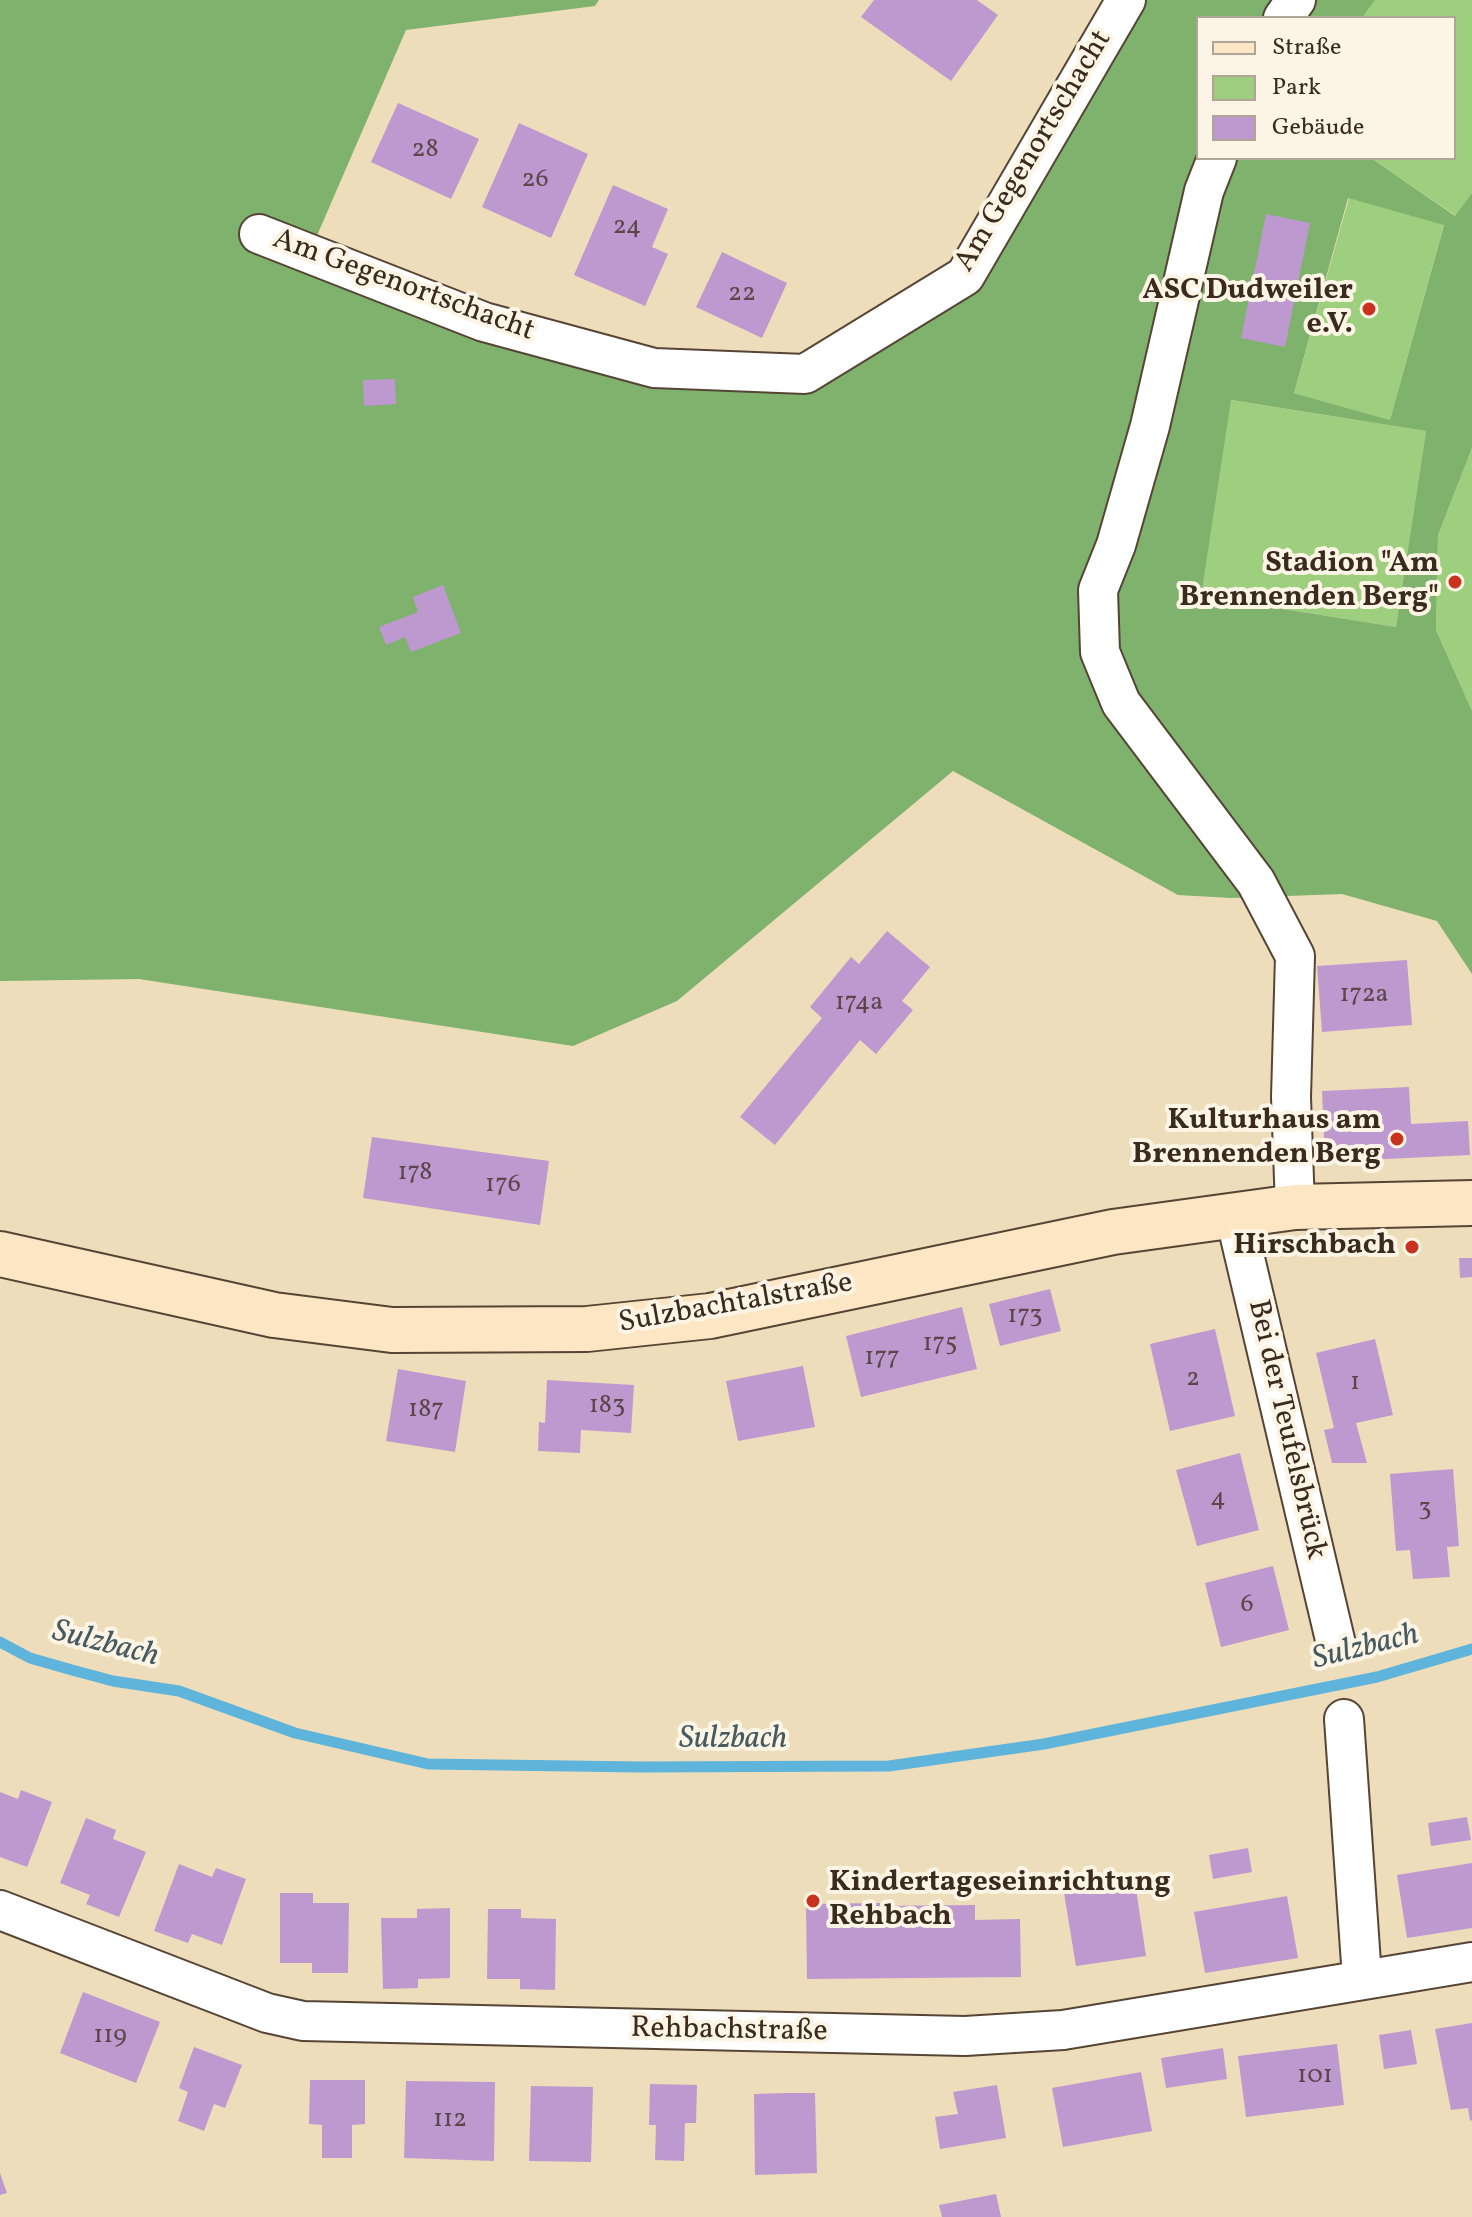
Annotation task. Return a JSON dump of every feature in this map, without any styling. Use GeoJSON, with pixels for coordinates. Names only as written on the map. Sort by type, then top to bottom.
{"type":"FeatureCollection","features":[{"type":"Feature","properties":{"kind":"main road","name":"Sulzbachtalstraße"},"geometry":{"type":"LineString","coordinates":[[5,1265],[274,1315],[377,1328],[587,1329],[710,1316],[1113,1232],[1295,1207],[1472,1203]]}},
{"type":"Feature","properties":{"kind":"street","name":"Am Gegenortschacht"},"geometry":{"type":"LineString","coordinates":[[259,234],[484,322],[654,368],[805,374],[965,276],[1126,0]]}},
{"type":"Feature","properties":{"kind":"street"},"geometry":{"type":"LineString","coordinates":[[1216,160],[1204,191],[1150,426],[1116,545],[1098,590],[1100,652],[1121,703],[1256,882],[1295,956],[1291,1097],[1295,1207]]}},
{"type":"Feature","properties":{"kind":"street","name":"Bei der Teufelsbrück"},"geometry":{"type":"LineString","coordinates":[[1235,1216],[1336,1644]]}},
{"type":"Feature","properties":{"kind":"street"},"geometry":{"type":"LineString","coordinates":[[1344,1719],[1362,1978]]}},
{"type":"Feature","properties":{"kind":"street","name":"Rehbachstraße"},"geometry":{"type":"LineString","coordinates":[[0,1910],[267,2013],[303,2021],[965,2036],[1063,2030],[1472,1962]]}},
{"type":"Feature","properties":{"kind":"green space"},"geometry":{"type":"Polygon","coordinates":[[[0,0],[599,0],[595,6],[406,30],[309,254],[484,322],[804,374],[965,276],[1126,0],[1375,0],[1363,16],[1196,16],[1196,160],[1374,160],[1455,216],[1472,193],[1472,448],[1438,535],[1436,630],[1472,711],[1472,974],[1437,921],[1342,894],[1231,898],[1178,895],[953,771],[677,1001],[573,1046],[139,979],[0,981],[0,0]],[[1348,198],[1294,393],[1390,420],[1444,225],[1348,198]],[[1231,400],[1201,596],[1396,627],[1426,431],[1231,400]]]}},
{"type":"Feature","properties":{"kind":"green space"},"geometry":{"type":"Polygon","coordinates":[[[1375,0],[1472,0],[1472,193],[1456,216],[1374,160],[1456,160],[1456,16],[1363,16],[1375,0]]]}},
{"type":"Feature","properties":{"kind":"green space","name":"ASC Dudweiler e.V."},"geometry":{"type":"Polygon","coordinates":[[[1349,198],[1444,224],[1390,420],[1294,393],[1349,198]]]}},
{"type":"Feature","properties":{"kind":"green space"},"geometry":{"type":"Polygon","coordinates":[[[1230,400],[1426,431],[1396,627],[1200,596],[1230,400]]]}},
{"type":"Feature","properties":{"kind":"green space","name":"Stadion \"Am Brennenden Berg\""},"geometry":{"type":"Polygon","coordinates":[[[1472,448],[1472,711],[1436,630],[1438,535],[1472,448]]]}},
{"type":"Feature","properties":{"kind":"building"},"geometry":{"type":"Polygon","coordinates":[[[874,0],[977,0],[998,15],[951,81],[861,17],[874,0]]]}},
{"type":"Feature","properties":{"kind":"building"},"geometry":{"type":"Polygon","coordinates":[[[398,103],[479,139],[451,199],[371,162],[398,103]]]}},
{"type":"Feature","properties":{"kind":"building"},"geometry":{"type":"Polygon","coordinates":[[[519,123],[588,154],[551,238],[482,207],[519,123]]]}},
{"type":"Feature","properties":{"kind":"building"},"geometry":{"type":"Polygon","coordinates":[[[613,185],[668,209],[652,247],[668,254],[645,306],[574,275],[613,185]]]}},
{"type":"Feature","properties":{"kind":"building"},"geometry":{"type":"Polygon","coordinates":[[[1266,214],[1310,223],[1285,347],[1241,338],[1266,214]]]}},
{"type":"Feature","properties":{"kind":"building"},"geometry":{"type":"Polygon","coordinates":[[[722,252],[787,283],[762,338],[696,307],[722,252]]]}},
{"type":"Feature","properties":{"kind":"building"},"geometry":{"type":"Polygon","coordinates":[[[395,379],[396,404],[364,406],[363,380],[395,379]]]}},
{"type":"Feature","properties":{"kind":"building"},"geometry":{"type":"Polygon","coordinates":[[[443,585],[461,633],[411,652],[405,637],[386,645],[379,627],[418,612],[413,597],[443,585]]]}},
{"type":"Feature","properties":{"kind":"building"},"geometry":{"type":"Polygon","coordinates":[[[887,931],[930,967],[902,1001],[913,1010],[876,1054],[860,1040],[775,1145],[740,1117],[822,1018],[810,1007],[851,957],[859,964],[887,931]]]}},
{"type":"Feature","properties":{"kind":"building"},"geometry":{"type":"Polygon","coordinates":[[[1407,960],[1412,1025],[1322,1032],[1317,966],[1407,960]]]}},
{"type":"Feature","properties":{"kind":"building","name":"Kulturhaus am Brennenden Berg"},"geometry":{"type":"Polygon","coordinates":[[[1409,1087],[1411,1124],[1468,1121],[1470,1155],[1325,1162],[1322,1091],[1409,1087]]]}},
{"type":"Feature","properties":{"kind":"building"},"geometry":{"type":"Polygon","coordinates":[[[372,1137],[549,1161],[540,1225],[363,1198],[372,1137]]]}},
{"type":"Feature","properties":{"kind":"building"},"geometry":{"type":"Polygon","coordinates":[[[1459,1258],[1472,1258],[1472,1277],[1460,1278],[1459,1258]]]}},
{"type":"Feature","properties":{"kind":"building"},"geometry":{"type":"Polygon","coordinates":[[[1050,1289],[1061,1331],[1000,1346],[989,1304],[1050,1289]]]}},
{"type":"Feature","properties":{"kind":"building"},"geometry":{"type":"Polygon","coordinates":[[[962,1307],[977,1369],[861,1397],[846,1336],[962,1307]]]}},
{"type":"Feature","properties":{"kind":"building"},"geometry":{"type":"Polygon","coordinates":[[[1215,1329],[1235,1416],[1170,1431],[1150,1344],[1215,1329]]]}},
{"type":"Feature","properties":{"kind":"building"},"geometry":{"type":"Polygon","coordinates":[[[1375,1339],[1393,1415],[1356,1423],[1367,1463],[1332,1463],[1324,1430],[1334,1428],[1316,1353],[1375,1339]]]}},
{"type":"Feature","properties":{"kind":"building"},"geometry":{"type":"Polygon","coordinates":[[[803,1366],[815,1427],[738,1441],[726,1381],[803,1366]]]}},
{"type":"Feature","properties":{"kind":"building"},"geometry":{"type":"Polygon","coordinates":[[[398,1369],[466,1381],[455,1452],[386,1441],[398,1369]]]}},
{"type":"Feature","properties":{"kind":"building"},"geometry":{"type":"Polygon","coordinates":[[[547,1380],[634,1385],[631,1433],[581,1430],[580,1453],[538,1451],[539,1422],[545,1423],[547,1380]]]}},
{"type":"Feature","properties":{"kind":"building"},"geometry":{"type":"Polygon","coordinates":[[[1240,1453],[1259,1530],[1197,1546],[1176,1470],[1240,1453]]]}},
{"type":"Feature","properties":{"kind":"building"},"geometry":{"type":"Polygon","coordinates":[[[1453,1469],[1459,1546],[1447,1547],[1450,1577],[1413,1579],[1410,1550],[1396,1551],[1390,1474],[1453,1469]]]}},
{"type":"Feature","properties":{"kind":"building"},"geometry":{"type":"Polygon","coordinates":[[[1273,1566],[1289,1630],[1221,1647],[1205,1583],[1273,1566]]]}},
{"type":"Feature","properties":{"kind":"building"},"geometry":{"type":"Polygon","coordinates":[[[21,1790],[52,1802],[27,1867],[0,1857],[0,1792],[18,1799],[21,1790]]]}},
{"type":"Feature","properties":{"kind":"building"},"geometry":{"type":"Polygon","coordinates":[[[1467,1817],[1471,1840],[1431,1846],[1428,1823],[1467,1817]]]}},
{"type":"Feature","properties":{"kind":"building"},"geometry":{"type":"Polygon","coordinates":[[[86,1818],[116,1830],[113,1839],[146,1852],[119,1917],[86,1904],[90,1895],[60,1883],[86,1818]]]}},
{"type":"Feature","properties":{"kind":"building"},"geometry":{"type":"Polygon","coordinates":[[[1248,1848],[1252,1872],[1213,1879],[1209,1855],[1248,1848]]]}},
{"type":"Feature","properties":{"kind":"building"},"geometry":{"type":"Polygon","coordinates":[[[1472,1863],[1472,1928],[1407,1938],[1397,1875],[1472,1863]]]}},
{"type":"Feature","properties":{"kind":"building"},"geometry":{"type":"Polygon","coordinates":[[[179,1864],[212,1877],[216,1868],[246,1879],[222,1945],[192,1934],[188,1943],[154,1931],[179,1864]]]}},
{"type":"Feature","properties":{"kind":"building"},"geometry":{"type":"Polygon","coordinates":[[[1135,1882],[1146,1956],[1076,1966],[1064,1893],[1135,1882]]]}},
{"type":"Feature","properties":{"kind":"building"},"geometry":{"type":"Polygon","coordinates":[[[280,1893],[313,1893],[313,1903],[349,1903],[348,1973],[312,1973],[312,1963],[280,1963],[280,1893]]]}},
{"type":"Feature","properties":{"kind":"building"},"geometry":{"type":"Polygon","coordinates":[[[1287,1896],[1298,1958],[1205,1973],[1194,1912],[1287,1896]]]}},
{"type":"Feature","properties":{"kind":"building"},"geometry":{"type":"Polygon","coordinates":[[[880,1903],[880,1906],[975,1905],[975,1920],[1020,1919],[1021,1977],[807,1979],[806,1904],[880,1903]]]}},
{"type":"Feature","properties":{"kind":"building"},"geometry":{"type":"Polygon","coordinates":[[[450,1908],[450,1978],[418,1979],[418,1988],[383,1989],[381,1918],[417,1918],[417,1909],[450,1908]]]}},
{"type":"Feature","properties":{"kind":"building"},"geometry":{"type":"Polygon","coordinates":[[[488,1909],[521,1909],[521,1918],[556,1919],[555,1990],[520,1989],[520,1979],[487,1979],[488,1909]]]}},
{"type":"Feature","properties":{"kind":"building"},"geometry":{"type":"Polygon","coordinates":[[[83,1992],[160,2022],[136,2083],[60,2053],[83,1992]]]}},
{"type":"Feature","properties":{"kind":"building"},"geometry":{"type":"Polygon","coordinates":[[[1472,2023],[1470,2121],[1468,2108],[1451,2110],[1435,2029],[1472,2023]]]}},
{"type":"Feature","properties":{"kind":"building"},"geometry":{"type":"Polygon","coordinates":[[[1411,2030],[1417,2064],[1384,2069],[1379,2035],[1411,2030]]]}},
{"type":"Feature","properties":{"kind":"building"},"geometry":{"type":"Polygon","coordinates":[[[1337,2044],[1344,2105],[1246,2117],[1238,2056],[1337,2044]]]}},
{"type":"Feature","properties":{"kind":"building"},"geometry":{"type":"Polygon","coordinates":[[[194,2047],[242,2065],[225,2108],[214,2104],[204,2131],[178,2121],[188,2092],[179,2088],[194,2047]]]}},
{"type":"Feature","properties":{"kind":"building"},"geometry":{"type":"Polygon","coordinates":[[[1223,2048],[1227,2079],[1166,2088],[1161,2058],[1223,2048]]]}},
{"type":"Feature","properties":{"kind":"building"},"geometry":{"type":"Polygon","coordinates":[[[1141,2072],[1152,2131],[1063,2147],[1052,2088],[1141,2072]]]}},
{"type":"Feature","properties":{"kind":"building"},"geometry":{"type":"Polygon","coordinates":[[[310,2080],[365,2080],[365,2124],[352,2125],[352,2158],[322,2158],[322,2125],[309,2124],[310,2080]]]}},
{"type":"Feature","properties":{"kind":"building"},"geometry":{"type":"Polygon","coordinates":[[[406,2081],[495,2082],[494,2161],[404,2158],[406,2081]]]}},
{"type":"Feature","properties":{"kind":"building"},"geometry":{"type":"Polygon","coordinates":[[[650,2084],[697,2085],[696,2123],[685,2123],[684,2161],[655,2160],[656,2125],[649,2125],[650,2084]]]}},
{"type":"Feature","properties":{"kind":"building"},"geometry":{"type":"Polygon","coordinates":[[[997,2085],[1006,2138],[940,2149],[935,2117],[958,2114],[953,2092],[997,2085]]]}},
{"type":"Feature","properties":{"kind":"building"},"geometry":{"type":"Polygon","coordinates":[[[531,2086],[593,2087],[591,2162],[529,2161],[531,2086]]]}},
{"type":"Feature","properties":{"kind":"building"},"geometry":{"type":"Polygon","coordinates":[[[815,2093],[817,2173],[755,2175],[754,2094],[815,2093]]]}},
{"type":"Feature","properties":{"kind":"building"},"geometry":{"type":"Polygon","coordinates":[[[0,2173],[7,2193],[0,2195],[0,2173]]]}},
{"type":"Feature","properties":{"kind":"building"},"geometry":{"type":"Polygon","coordinates":[[[996,2194],[1001,2217],[942,2217],[939,2205],[996,2194]]]}},
{"type":"Feature","properties":{"kind":"waterway","name":"Sulzbach"},"geometry":{"type":"LineString","coordinates":[[0,1642],[30,1658],[72,1670],[113,1681],[179,1691],[295,1733],[428,1764],[640,1767],[889,1766],[1044,1744],[1377,1677],[1472,1649]]}},
{"type":"Feature","properties":{"kind":"place","name":"ASC Dudweiler e.V."},"geometry":{"type":"Point","coordinates":[1369,309]}},
{"type":"Feature","properties":{"kind":"place","name":"Stadion \"Am Brennenden Berg\""},"geometry":{"type":"Point","coordinates":[1455,582]}},
{"type":"Feature","properties":{"kind":"place","name":"Kulturhaus am Brennenden Berg"},"geometry":{"type":"Point","coordinates":[1397,1139]}},
{"type":"Feature","properties":{"kind":"place","name":"Hirschbach"},"geometry":{"type":"Point","coordinates":[1412,1247]}},
{"type":"Feature","properties":{"kind":"place","name":"Kindertageseinrichtung Rehbach"},"geometry":{"type":"Point","coordinates":[813,1901]}}]}
